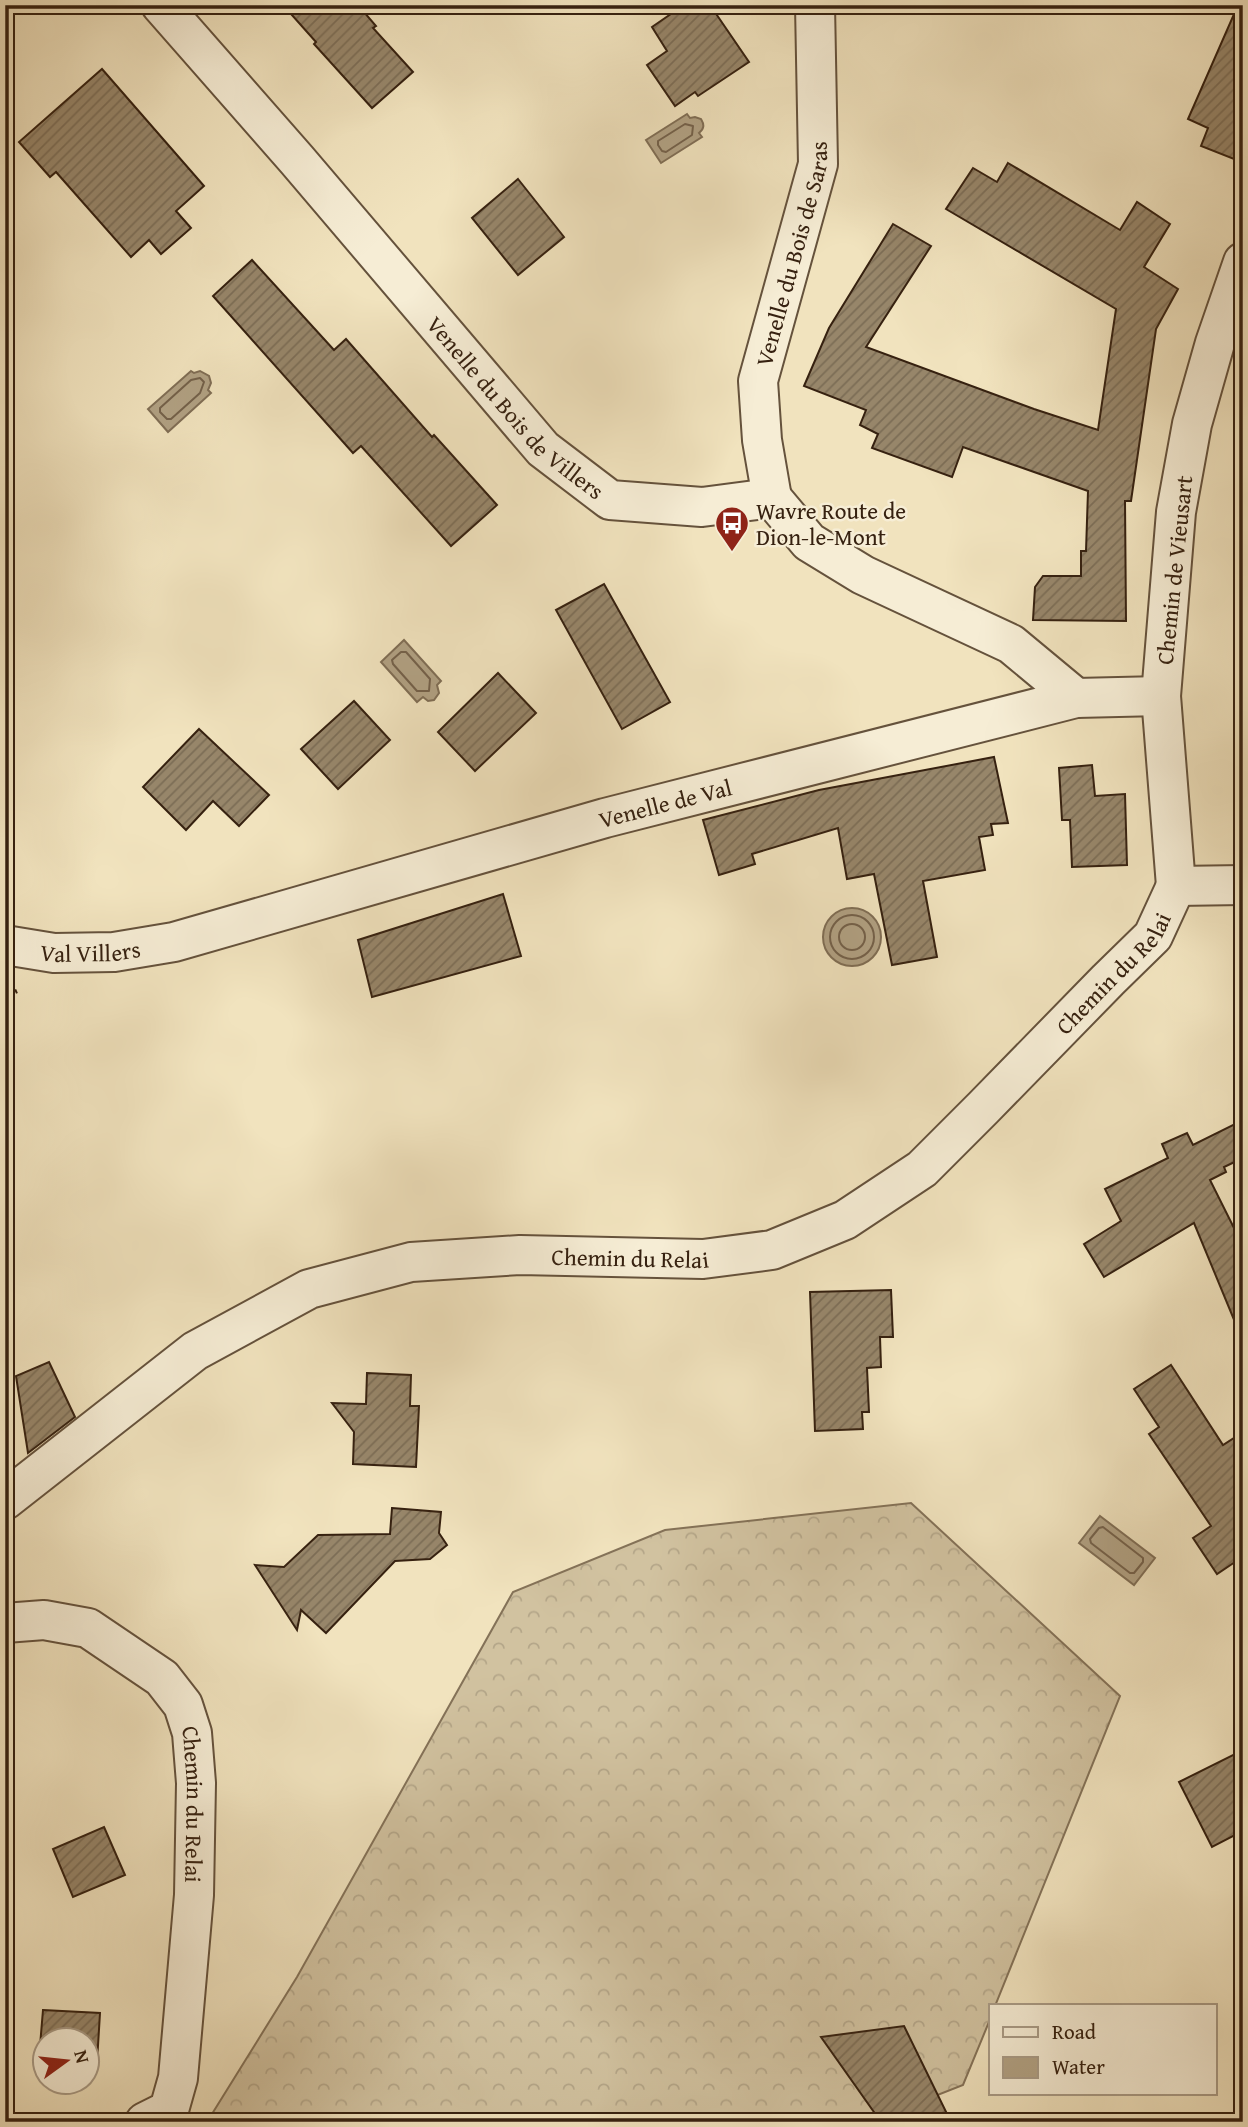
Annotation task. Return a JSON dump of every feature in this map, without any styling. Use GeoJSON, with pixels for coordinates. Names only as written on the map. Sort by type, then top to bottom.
{"type":"FeatureCollection","features":[{"type":"Feature","properties":{"kind":"street","name":"Venelle du Bois de Villers"},"geometry":{"type":"LineString","coordinates":[[161,5],[543,449],[610,500],[702,507],[772,498]]}},
{"type":"Feature","properties":{"kind":"street","name":"Venelle du Bois de Saras"},"geometry":{"type":"LineString","coordinates":[[772,498],[762,440],[758,381],[818,164],[815,5]]}},
{"type":"Feature","properties":{"kind":"street","name":"Chemin de Vieusart"},"geometry":{"type":"LineString","coordinates":[[1176,886],[1161,696],[1176,512],[1192,424],[1215,343],[1243,262]]}},
{"type":"Feature","properties":{"kind":"street"},"geometry":{"type":"LineString","coordinates":[[772,498],[809,542],[863,575],[1011,643],[1076,698]]}},
{"type":"Feature","properties":{"kind":"street","name":"Venelle de Val"},"geometry":{"type":"LineString","coordinates":[[174,942],[605,818],[1076,698],[1161,696]]}},
{"type":"Feature","properties":{"kind":"street"},"geometry":{"type":"LineString","coordinates":[[1176,886],[1243,885]]}},
{"type":"Feature","properties":{"kind":"street","name":"Chemin du Relai"},"geometry":{"type":"LineString","coordinates":[[5,1500],[195,1351],[309,1289],[411,1262],[520,1255],[703,1259],[772,1250],[845,1220],[922,1169],[984,1108],[1153,936],[1176,886]]}},
{"type":"Feature","properties":{"kind":"street","name":"Val Villers"},"geometry":{"type":"LineString","coordinates":[[5,945],[66,953],[114,952],[174,942]]}},
{"type":"Feature","properties":{"kind":"street","name":"Chemin du Relai"},"geometry":{"type":"LineString","coordinates":[[5,1623],[44,1620],[88,1628],[162,1678],[183,1705],[192,1733],[196,1783],[194,1895],[178,2078],[161,2118]]}},
{"type":"Feature","properties":{"kind":"green space"},"geometry":{"type":"Polygon","coordinates":[[[911,1503],[1120,1696],[996,2004],[989,2004],[989,2022],[963,2085],[869,2122],[207,2122],[297,1977],[513,1592],[665,1530],[911,1503]]]}},
{"type":"Feature","properties":{"kind":"water"},"geometry":{"type":"Polygon","coordinates":[[[687,114],[690,118],[701,119],[703,126],[699,133],[702,137],[661,163],[646,140],[687,114]]]}},
{"type":"Feature","properties":{"kind":"water"},"geometry":{"type":"Polygon","coordinates":[[[191,371],[200,371],[209,376],[211,383],[208,390],[211,393],[168,432],[148,409],[191,371]]]}},
{"type":"Feature","properties":{"kind":"water"},"geometry":{"type":"Polygon","coordinates":[[[404,640],[441,681],[437,685],[439,693],[434,700],[428,701],[423,697],[417,702],[381,662],[404,640]]]}},
{"type":"Feature","properties":{"kind":"water"},"geometry":{"type":"Polygon","coordinates":[[[852,908],[863,910],[876,921],[881,937],[879,948],[868,961],[852,966],[841,964],[828,953],[823,937],[825,926],[836,913],[852,908]]]}},
{"type":"Feature","properties":{"kind":"water"},"geometry":{"type":"Polygon","coordinates":[[[1100,1516],[1155,1558],[1134,1585],[1079,1543],[1100,1516]]]}},
{"type":"Feature","properties":{"kind":"building"},"geometry":{"type":"Polygon","coordinates":[[[283,5],[358,5],[376,26],[373,28],[413,72],[372,108],[283,5]]]}},
{"type":"Feature","properties":{"kind":"building"},"geometry":{"type":"Polygon","coordinates":[[[684,5],[710,5],[749,62],[698,96],[695,92],[675,106],[647,65],[667,51],[652,27],[684,5]]]}},
{"type":"Feature","properties":{"kind":"building"},"geometry":{"type":"Polygon","coordinates":[[[1238,5],[1243,5],[1243,142],[1234,159],[1201,146],[1208,128],[1188,119],[1238,5]]]}},
{"type":"Feature","properties":{"kind":"building"},"geometry":{"type":"Polygon","coordinates":[[[102,69],[204,186],[176,211],[191,228],[161,254],[149,240],[131,257],[56,172],[50,177],[19,142],[102,69]]]}},
{"type":"Feature","properties":{"kind":"building"},"geometry":{"type":"Polygon","coordinates":[[[1008,163],[1120,230],[1137,202],[1170,224],[1144,267],[1178,289],[1156,329],[1131,501],[1125,501],[1126,621],[1033,620],[1035,587],[1043,576],[1081,576],[1081,551],[1086,551],[1088,491],[963,447],[952,477],[872,448],[878,434],[860,425],[866,410],[804,386],[829,328],[893,224],[931,246],[866,347],[1098,430],[1116,309],[946,209],[973,168],[997,182],[1008,163]]]}},
{"type":"Feature","properties":{"kind":"building"},"geometry":{"type":"Polygon","coordinates":[[[518,179],[564,237],[518,275],[472,218],[518,179]]]}},
{"type":"Feature","properties":{"kind":"building"},"geometry":{"type":"Polygon","coordinates":[[[252,260],[334,350],[346,339],[432,437],[434,435],[497,505],[451,546],[361,446],[353,453],[213,296],[252,260]]]}},
{"type":"Feature","properties":{"kind":"building"},"geometry":{"type":"Polygon","coordinates":[[[604,584],[670,702],[622,729],[556,610],[604,584]]]}},
{"type":"Feature","properties":{"kind":"building"},"geometry":{"type":"Polygon","coordinates":[[[498,673],[536,713],[475,771],[438,732],[498,673]]]}},
{"type":"Feature","properties":{"kind":"building"},"geometry":{"type":"Polygon","coordinates":[[[354,701],[390,740],[338,789],[301,749],[354,701]]]}},
{"type":"Feature","properties":{"kind":"building"},"geometry":{"type":"Polygon","coordinates":[[[199,729],[269,795],[239,826],[213,801],[186,830],[143,787],[199,729]]]}},
{"type":"Feature","properties":{"kind":"building"},"geometry":{"type":"Polygon","coordinates":[[[994,757],[1008,823],[991,824],[993,835],[979,837],[985,870],[923,881],[937,957],[892,965],[874,874],[847,879],[838,828],[752,854],[755,864],[719,875],[703,820],[819,790],[994,757]]]}},
{"type":"Feature","properties":{"kind":"building"},"geometry":{"type":"Polygon","coordinates":[[[1092,765],[1095,796],[1125,794],[1127,865],[1072,867],[1070,820],[1062,820],[1059,768],[1092,765]]]}},
{"type":"Feature","properties":{"kind":"building"},"geometry":{"type":"Polygon","coordinates":[[[503,894],[521,956],[372,997],[358,940],[503,894]]]}},
{"type":"Feature","properties":{"kind":"building"},"geometry":{"type":"Polygon","coordinates":[[[1243,1120],[1243,1158],[1224,1167],[1226,1172],[1210,1180],[1243,1246],[1242,1339],[1194,1223],[1104,1277],[1084,1244],[1121,1221],[1105,1189],[1168,1158],[1162,1144],[1187,1133],[1193,1145],[1243,1120]]]}},
{"type":"Feature","properties":{"kind":"building"},"geometry":{"type":"Polygon","coordinates":[[[891,1290],[893,1337],[880,1337],[881,1367],[867,1368],[869,1412],[862,1412],[863,1429],[815,1431],[810,1292],[891,1290]]]}},
{"type":"Feature","properties":{"kind":"building"},"geometry":{"type":"Polygon","coordinates":[[[49,1362],[75,1417],[28,1453],[16,1376],[49,1362]]]}},
{"type":"Feature","properties":{"kind":"building"},"geometry":{"type":"Polygon","coordinates":[[[1171,1365],[1223,1445],[1243,1432],[1243,1573],[1235,1562],[1217,1574],[1193,1538],[1211,1526],[1149,1434],[1159,1427],[1134,1389],[1171,1365]]]}},
{"type":"Feature","properties":{"kind":"building"},"geometry":{"type":"Polygon","coordinates":[[[367,1373],[411,1375],[410,1406],[419,1406],[416,1467],[353,1464],[354,1432],[332,1403],[366,1404],[367,1373]]]}},
{"type":"Feature","properties":{"kind":"building"},"geometry":{"type":"Polygon","coordinates":[[[392,1508],[441,1512],[439,1533],[447,1545],[430,1559],[395,1561],[326,1633],[301,1610],[297,1630],[255,1565],[284,1567],[318,1535],[390,1534],[392,1508]]]}},
{"type":"Feature","properties":{"kind":"building"},"geometry":{"type":"Polygon","coordinates":[[[1243,1750],[1243,1831],[1212,1847],[1179,1782],[1243,1750]]]}},
{"type":"Feature","properties":{"kind":"building"},"geometry":{"type":"Polygon","coordinates":[[[104,1827],[125,1875],[73,1897],[53,1849],[104,1827]]]}},
{"type":"Feature","properties":{"kind":"building"},"geometry":{"type":"Polygon","coordinates":[[[43,2010],[100,2013],[99,2025],[42,2025],[43,2010]]]}},
{"type":"Feature","properties":{"kind":"building"},"geometry":{"type":"Polygon","coordinates":[[[904,2026],[951,2122],[881,2122],[821,2037],[904,2026]]]}},
{"type":"Feature","properties":{"kind":"place","name":"Wavre Route de Dion-le-Mont"},"geometry":{"type":"Point","coordinates":[732,553]}}]}
